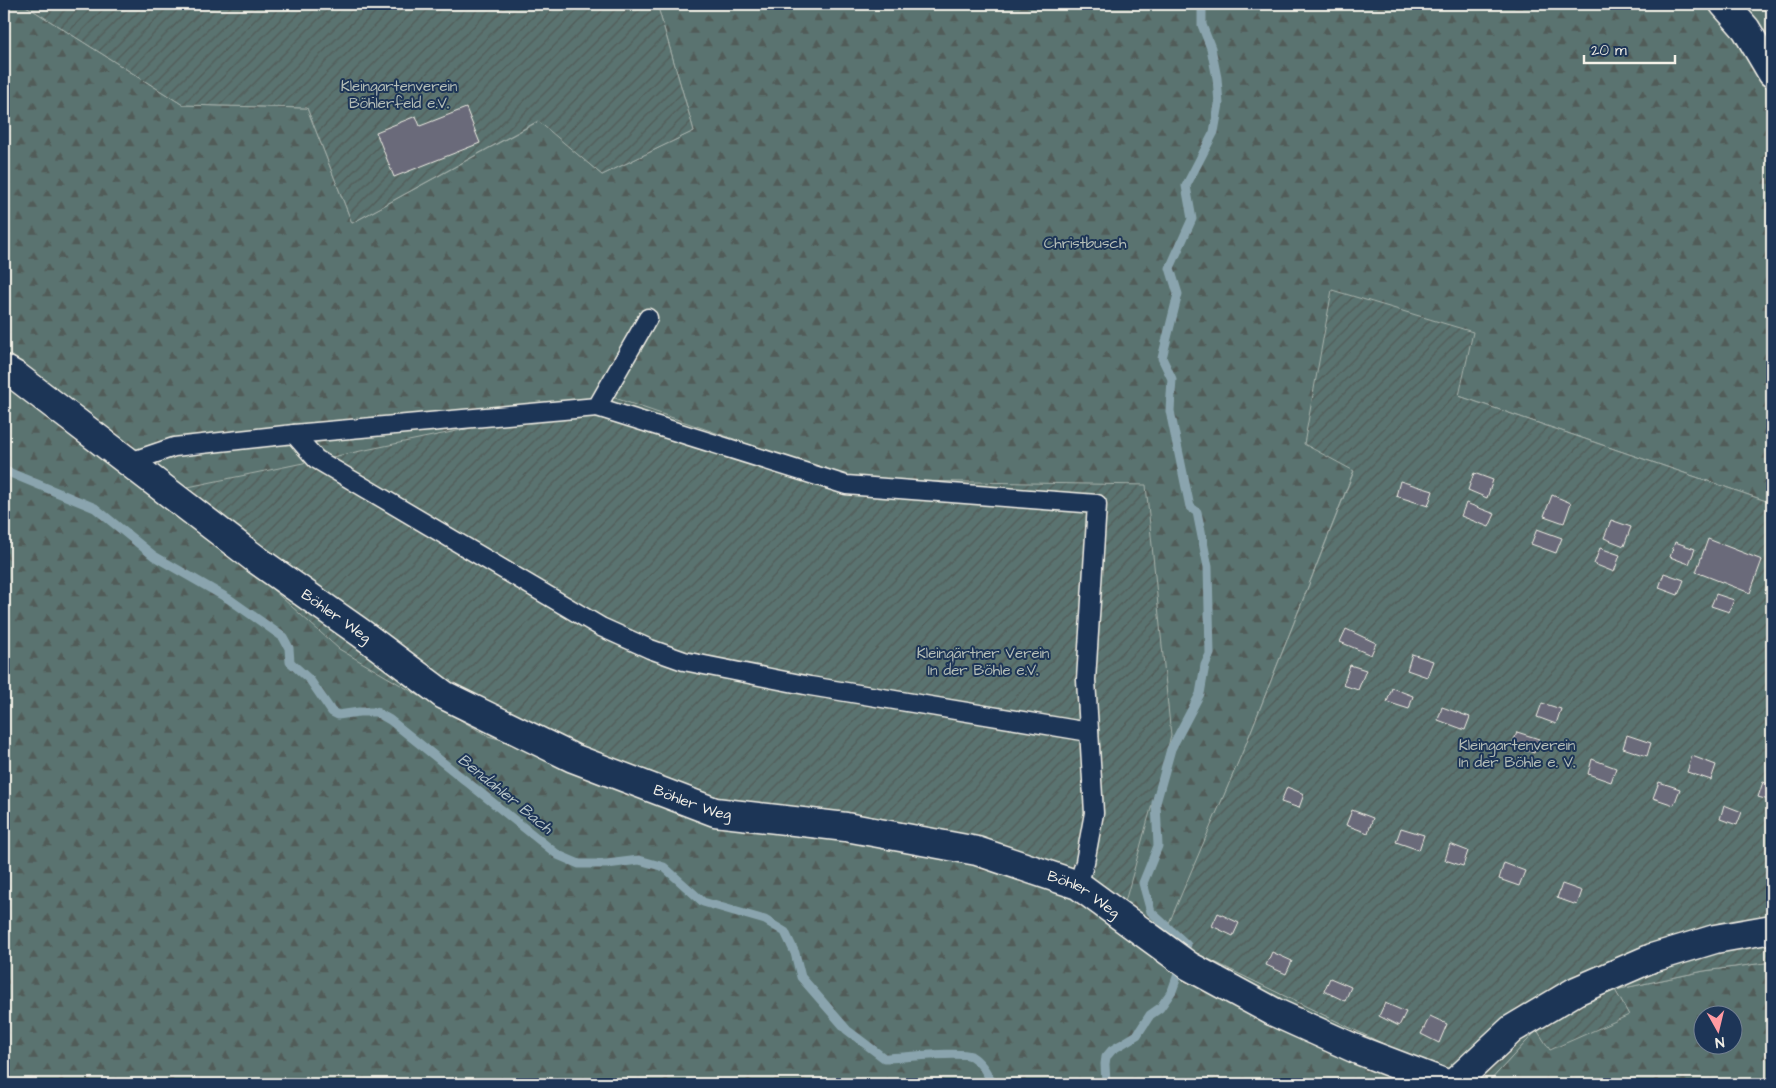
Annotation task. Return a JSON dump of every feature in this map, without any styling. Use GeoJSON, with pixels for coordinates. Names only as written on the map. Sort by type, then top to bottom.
{"type":"FeatureCollection","features":[{"type":"Feature","properties":{"kind":"street"},"geometry":{"type":"LineString","coordinates":[[1724,4],[1746,29],[1772,73]]}},
{"type":"Feature","properties":{"kind":"street","name":"Böhler Weg"},"geometry":{"type":"LineString","coordinates":[[4,369],[130,462],[257,560],[361,633],[444,695],[573,758],[715,812],[846,826],[977,851],[1078,885],[1197,971],[1274,1012],[1358,1050],[1448,1084]]}},
{"type":"Feature","properties":{"kind":"street"},"geometry":{"type":"LineString","coordinates":[[1453,1084],[1512,1029],[1576,991],[1652,958],[1715,939],[1772,929]]}},
{"type":"Feature","properties":{"kind":"lane"},"geometry":{"type":"LineString","coordinates":[[597,407],[648,318]]}},
{"type":"Feature","properties":{"kind":"lane"},"geometry":{"type":"LineString","coordinates":[[130,462],[174,447],[294,434],[597,407],[846,485],[1097,504],[1086,680],[1094,813],[1085,862],[1078,885]]}},
{"type":"Feature","properties":{"kind":"lane"},"geometry":{"type":"LineString","coordinates":[[294,434],[316,459],[602,627],[684,662],[810,686],[1089,732]]}},
{"type":"Feature","properties":{"kind":"green space","name":"Christbusch"},"geometry":{"type":"Polygon","coordinates":[[[4,4],[23,4],[183,105],[307,108],[352,223],[539,121],[602,175],[694,131],[657,4],[1772,4],[1772,503],[1459,396],[1354,470],[1246,744],[1164,937],[1466,1084],[4,1084],[4,4]],[[853,480],[993,844],[1085,872],[1124,902],[853,480]]]}},
{"type":"Feature","properties":{"kind":"green space","name":"Kleingartenverein Böhlerfeld e.V."},"geometry":{"type":"Polygon","coordinates":[[[23,4],[657,4],[694,131],[602,175],[538,121],[352,223],[307,108],[183,105],[23,4]]]}},
{"type":"Feature","properties":{"kind":"green space","name":"Kleingartenverein In der Böhle e. V."},"geometry":{"type":"Polygon","coordinates":[[[1332,290],[1473,332],[1459,396],[1772,503],[1772,962],[1704,971],[1615,990],[1629,1015],[1550,1050],[1537,1030],[1487,1084],[1466,1084],[1163,937],[1246,744],[1354,471],[1304,444],[1332,290]]]}},
{"type":"Feature","properties":{"kind":"green space","name":"Kleingärtner Verein In der Böhle e.V."},"geometry":{"type":"Polygon","coordinates":[[[615,398],[853,480],[1146,485],[1171,736],[1125,902],[1085,872],[993,844],[722,800],[488,736],[339,649],[164,492],[615,398]]]}},
{"type":"Feature","properties":{"kind":"green space"},"geometry":{"type":"Polygon","coordinates":[[[1772,962],[1772,1084],[1487,1084],[1537,1030],[1629,1015],[1615,990],[1704,971],[1772,962]]]}},
{"type":"Feature","properties":{"kind":"building"},"geometry":{"type":"Polygon","coordinates":[[[466,108],[480,143],[394,177],[376,132],[416,116],[420,126],[466,108]]]}},
{"type":"Feature","properties":{"kind":"building"},"geometry":{"type":"Polygon","coordinates":[[[1474,473],[1493,480],[1487,498],[1468,490],[1474,473]]]}},
{"type":"Feature","properties":{"kind":"building"},"geometry":{"type":"Polygon","coordinates":[[[1400,481],[1433,491],[1428,506],[1396,496],[1400,481]]]}},
{"type":"Feature","properties":{"kind":"building"},"geometry":{"type":"Polygon","coordinates":[[[1552,495],[1571,503],[1564,523],[1544,516],[1552,495]]]}},
{"type":"Feature","properties":{"kind":"building"},"geometry":{"type":"Polygon","coordinates":[[[1466,503],[1495,514],[1489,527],[1461,516],[1466,503]]]}},
{"type":"Feature","properties":{"kind":"building"},"geometry":{"type":"Polygon","coordinates":[[[1611,520],[1631,527],[1624,546],[1604,538],[1611,520]]]}},
{"type":"Feature","properties":{"kind":"building"},"geometry":{"type":"Polygon","coordinates":[[[1537,529],[1562,538],[1556,553],[1531,544],[1537,529]]]}},
{"type":"Feature","properties":{"kind":"building"},"geometry":{"type":"Polygon","coordinates":[[[1708,539],[1762,560],[1750,593],[1696,572],[1708,539]]]}},
{"type":"Feature","properties":{"kind":"building"},"geometry":{"type":"Polygon","coordinates":[[[1675,542],[1695,549],[1689,564],[1670,557],[1675,542]]]}},
{"type":"Feature","properties":{"kind":"building"},"geometry":{"type":"Polygon","coordinates":[[[1600,548],[1620,555],[1614,572],[1594,564],[1600,548]]]}},
{"type":"Feature","properties":{"kind":"building"},"geometry":{"type":"Polygon","coordinates":[[[1664,573],[1684,580],[1678,595],[1659,588],[1664,573]]]}},
{"type":"Feature","properties":{"kind":"building"},"geometry":{"type":"Polygon","coordinates":[[[1772,577],[1772,594],[1765,592],[1772,577]]]}},
{"type":"Feature","properties":{"kind":"building"},"geometry":{"type":"Polygon","coordinates":[[[1716,594],[1734,600],[1729,612],[1711,606],[1716,594]]]}},
{"type":"Feature","properties":{"kind":"building"},"geometry":{"type":"Polygon","coordinates":[[[1346,629],[1376,643],[1371,655],[1340,642],[1346,629]]]}},
{"type":"Feature","properties":{"kind":"building"},"geometry":{"type":"Polygon","coordinates":[[[1412,654],[1433,661],[1427,677],[1407,670],[1412,654]]]}},
{"type":"Feature","properties":{"kind":"building"},"geometry":{"type":"Polygon","coordinates":[[[1350,665],[1366,670],[1358,690],[1343,685],[1350,665]]]}},
{"type":"Feature","properties":{"kind":"building"},"geometry":{"type":"Polygon","coordinates":[[[1392,688],[1413,696],[1409,709],[1387,702],[1392,688]]]}},
{"type":"Feature","properties":{"kind":"building"},"geometry":{"type":"Polygon","coordinates":[[[1542,703],[1561,709],[1556,724],[1537,717],[1542,703]]]}},
{"type":"Feature","properties":{"kind":"building"},"geometry":{"type":"Polygon","coordinates":[[[1442,707],[1470,717],[1465,730],[1438,720],[1442,707]]]}},
{"type":"Feature","properties":{"kind":"building"},"geometry":{"type":"Polygon","coordinates":[[[1517,732],[1539,739],[1534,753],[1512,746],[1517,732]]]}},
{"type":"Feature","properties":{"kind":"building"},"geometry":{"type":"Polygon","coordinates":[[[1627,735],[1651,743],[1647,756],[1623,748],[1627,735]]]}},
{"type":"Feature","properties":{"kind":"building"},"geometry":{"type":"Polygon","coordinates":[[[1692,756],[1716,765],[1711,780],[1687,772],[1692,756]]]}},
{"type":"Feature","properties":{"kind":"building"},"geometry":{"type":"Polygon","coordinates":[[[1592,759],[1616,768],[1611,782],[1588,774],[1592,759]]]}},
{"type":"Feature","properties":{"kind":"building"},"geometry":{"type":"Polygon","coordinates":[[[1659,782],[1680,789],[1674,805],[1653,798],[1659,782]]]}},
{"type":"Feature","properties":{"kind":"building"},"geometry":{"type":"Polygon","coordinates":[[[1763,782],[1772,785],[1772,801],[1758,797],[1763,782]]]}},
{"type":"Feature","properties":{"kind":"building"},"geometry":{"type":"Polygon","coordinates":[[[1287,787],[1304,794],[1299,808],[1281,802],[1287,787]]]}},
{"type":"Feature","properties":{"kind":"building"},"geometry":{"type":"Polygon","coordinates":[[[1724,805],[1742,812],[1737,825],[1720,819],[1724,805]]]}},
{"type":"Feature","properties":{"kind":"building"},"geometry":{"type":"Polygon","coordinates":[[[1352,810],[1373,818],[1368,833],[1346,825],[1352,810]]]}},
{"type":"Feature","properties":{"kind":"building"},"geometry":{"type":"Polygon","coordinates":[[[1401,828],[1424,835],[1419,850],[1396,842],[1401,828]]]}},
{"type":"Feature","properties":{"kind":"building"},"geometry":{"type":"Polygon","coordinates":[[[1450,844],[1468,851],[1463,866],[1445,860],[1450,844]]]}},
{"type":"Feature","properties":{"kind":"building"},"geometry":{"type":"Polygon","coordinates":[[[1504,863],[1525,871],[1519,886],[1499,879],[1504,863]]]}},
{"type":"Feature","properties":{"kind":"building"},"geometry":{"type":"Polygon","coordinates":[[[1562,884],[1582,891],[1577,905],[1557,898],[1562,884]]]}},
{"type":"Feature","properties":{"kind":"building"},"geometry":{"type":"Polygon","coordinates":[[[1218,913],[1239,923],[1233,936],[1212,926],[1218,913]]]}},
{"type":"Feature","properties":{"kind":"building"},"geometry":{"type":"Polygon","coordinates":[[[1272,952],[1292,961],[1286,974],[1266,965],[1272,952]]]}},
{"type":"Feature","properties":{"kind":"building"},"geometry":{"type":"Polygon","coordinates":[[[1330,978],[1351,987],[1345,1001],[1324,991],[1330,978]]]}},
{"type":"Feature","properties":{"kind":"building"},"geometry":{"type":"Polygon","coordinates":[[[1385,1003],[1406,1012],[1399,1026],[1379,1016],[1385,1003]]]}},
{"type":"Feature","properties":{"kind":"building"},"geometry":{"type":"Polygon","coordinates":[[[1430,1016],[1447,1024],[1439,1043],[1421,1034],[1430,1016]]]}},
{"type":"Feature","properties":{"kind":"waterway"},"geometry":{"type":"LineString","coordinates":[[1187,945],[1151,912],[1143,883],[1158,846],[1156,803],[1171,749],[1200,694],[1205,665],[1210,654],[1208,567],[1197,512],[1190,507],[1170,411],[1172,379],[1162,358],[1178,294],[1170,268],[1192,219],[1186,186],[1214,132],[1219,104],[1217,78],[1211,48],[1202,25],[1202,4]]}},
{"type":"Feature","properties":{"kind":"waterway","name":"Bendahler Bach"},"geometry":{"type":"LineString","coordinates":[[4,472],[95,508],[154,556],[229,599],[283,637],[289,648],[290,662],[310,680],[332,712],[338,715],[376,712],[390,720],[558,855],[579,864],[607,864],[639,860],[664,867],[703,902],[765,920],[785,932],[795,953],[801,977],[847,1030],[884,1058],[943,1054],[971,1056],[984,1068],[992,1084]]}},
{"type":"Feature","properties":{"kind":"waterway"},"geometry":{"type":"LineString","coordinates":[[1106,1084],[1106,1057],[1112,1050],[1137,1035],[1150,1015],[1160,1008],[1172,991],[1178,974]]}}]}
